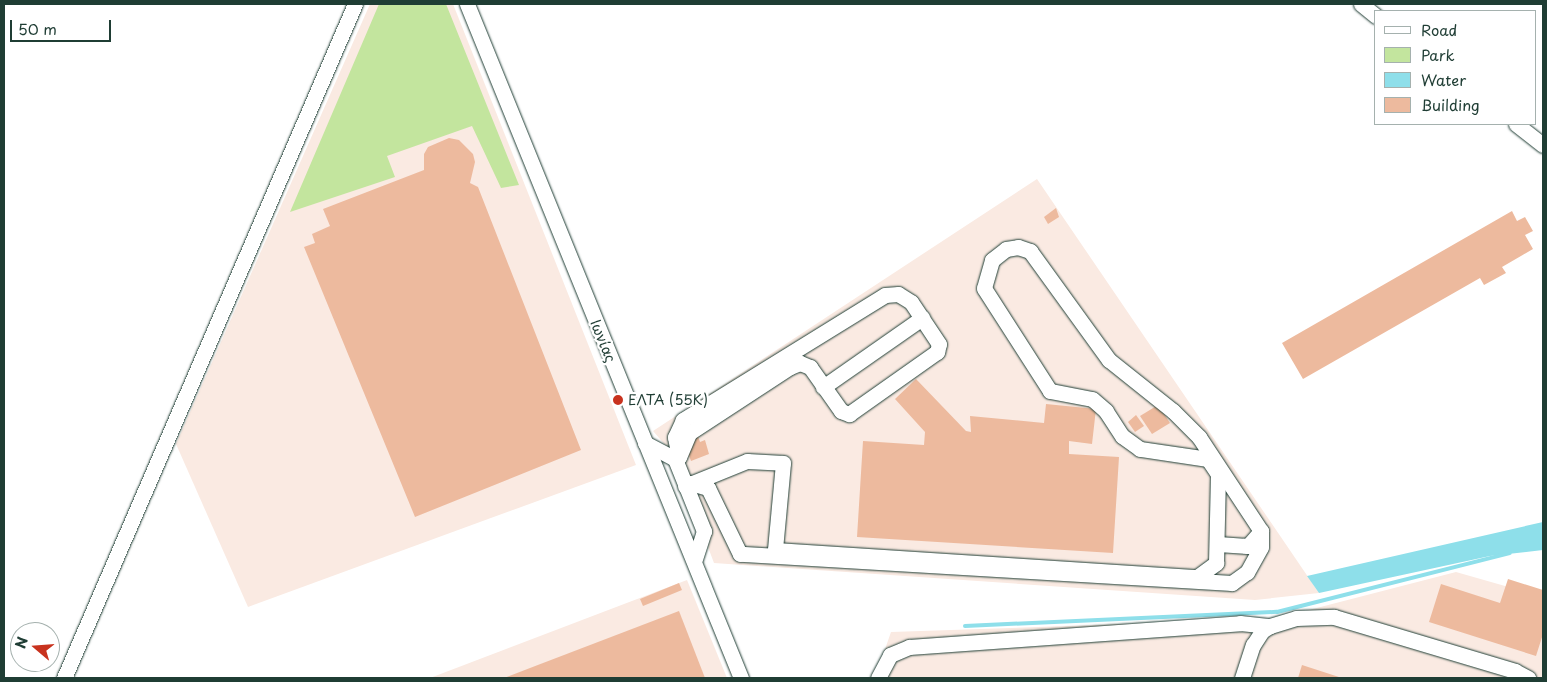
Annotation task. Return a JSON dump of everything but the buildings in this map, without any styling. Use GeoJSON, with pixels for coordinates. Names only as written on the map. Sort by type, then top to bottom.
{"type":"FeatureCollection","features":[{"type":"Feature","properties":{"kind":"street"},"geometry":{"type":"LineString","coordinates":[[64,678],[355,4]]}},
{"type":"Feature","properties":{"kind":"street","name":"Ιωνίας"},"geometry":{"type":"LineString","coordinates":[[466,4],[645,443],[695,559],[741,678]]}},
{"type":"Feature","properties":{"kind":"street"},"geometry":{"type":"LineString","coordinates":[[1361,4],[1374,14]]}},
{"type":"Feature","properties":{"kind":"street"},"geometry":{"type":"LineString","coordinates":[[1517,125],[1543,145]]}},
{"type":"Feature","properties":{"kind":"street"},"geometry":{"type":"LineString","coordinates":[[1018,247],[1030,251],[1109,360],[1174,410],[1199,437],[1261,531],[1256,559],[1247,572],[1232,583],[740,554],[708,488],[688,484],[747,461],[783,463],[775,550],[1197,577],[1216,563],[1218,544],[1218,474],[1208,459],[1140,449],[1122,436],[1106,411],[1092,399],[1050,391],[984,288],[985,277],[992,260],[1006,249],[1018,247]]}},
{"type":"Feature","properties":{"kind":"street"},"geometry":{"type":"LineString","coordinates":[[677,458],[689,433],[790,367],[800,363],[810,367],[841,411],[849,414],[937,352],[939,344],[911,302],[898,294],[885,295],[683,420],[675,437],[677,458],[704,531],[695,559]]}},
{"type":"Feature","properties":{"kind":"street"},"geometry":{"type":"LineString","coordinates":[[824,387],[922,318]]}},
{"type":"Feature","properties":{"kind":"street"},"geometry":{"type":"LineString","coordinates":[[645,443],[677,458]]}},
{"type":"Feature","properties":{"kind":"street"},"geometry":{"type":"LineString","coordinates":[[1218,544],[1248,546],[1261,531]]}},
{"type":"Feature","properties":{"kind":"street"},"geometry":{"type":"LineString","coordinates":[[1242,678],[1253,645],[1262,631],[1270,626],[1296,618],[1334,617],[1515,671],[1528,678]]}},
{"type":"Feature","properties":{"kind":"street"},"geometry":{"type":"LineString","coordinates":[[878,678],[890,655],[909,647],[1240,622],[1270,626]]}},
{"type":"Feature","properties":{"kind":"shaded area"},"geometry":{"type":"Polygon","coordinates":[[[370,4],[453,4],[636,465],[248,607],[176,444],[370,4]]]}},
{"type":"Feature","properties":{"kind":"shaded area"},"geometry":{"type":"Polygon","coordinates":[[[1037,179],[1319,593],[1255,600],[714,563],[673,454],[653,431],[1037,179]]]}},
{"type":"Feature","properties":{"kind":"shaded area"},"geometry":{"type":"Polygon","coordinates":[[[1456,572],[1543,597],[1543,678],[875,678],[891,632],[1274,619],[1456,572]]]}},
{"type":"Feature","properties":{"kind":"shaded area"},"geometry":{"type":"Polygon","coordinates":[[[687,580],[727,678],[430,678],[687,580]]]}},
{"type":"Feature","properties":{"kind":"green space"},"geometry":{"type":"Polygon","coordinates":[[[379,4],[446,4],[519,185],[501,188],[472,126],[387,156],[395,177],[290,212],[379,4]]]}},
{"type":"Feature","properties":{"kind":"water"},"geometry":{"type":"Polygon","coordinates":[[[1543,522],[1543,550],[1490,556],[1319,593],[1307,576],[1543,522]]]}},
{"type":"Feature","properties":{"kind":"waterway"},"geometry":{"type":"LineString","coordinates":[[965,626],[1277,612],[1510,553]]}},
{"type":"Feature","properties":{"kind":"place","name":"ΕΛΤΑ (55Κ)"},"geometry":{"type":"Point","coordinates":[618,400]}}]}
